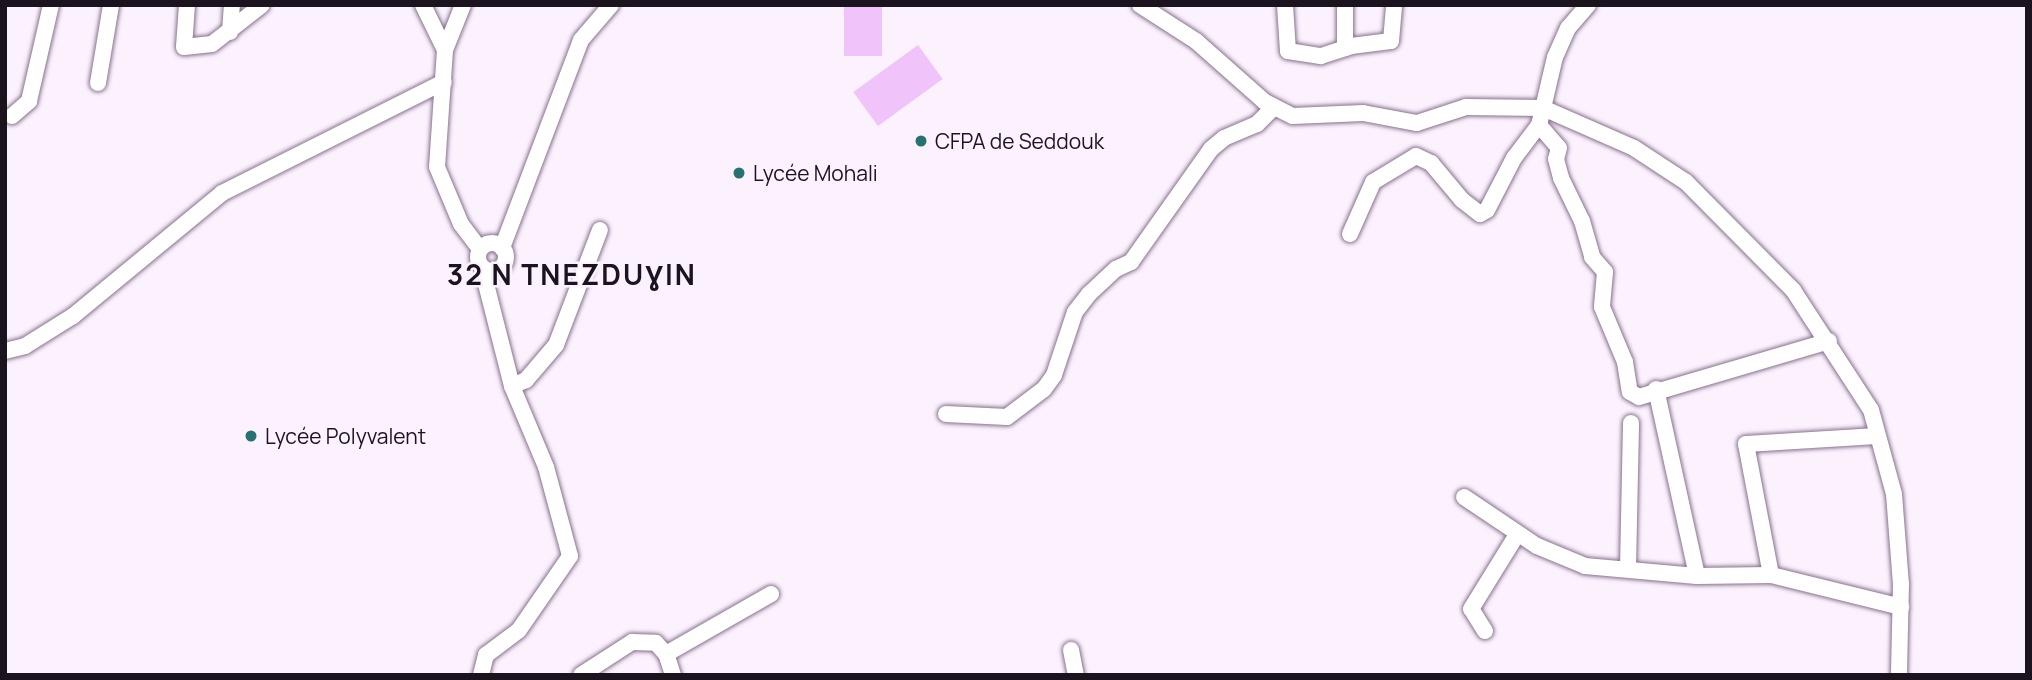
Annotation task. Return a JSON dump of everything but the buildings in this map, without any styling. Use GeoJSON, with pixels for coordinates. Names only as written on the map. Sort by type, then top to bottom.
{"type":"FeatureCollection","features":[{"type":"Feature","properties":{"kind":"street"},"geometry":{"type":"LineString","coordinates":[[12,116],[29,102],[51,5]]}},
{"type":"Feature","properties":{"kind":"street"},"geometry":{"type":"LineString","coordinates":[[98,83],[111,5]]}},
{"type":"Feature","properties":{"kind":"street"},"geometry":{"type":"LineString","coordinates":[[187,5],[184,47],[212,44],[262,5]]}},
{"type":"Feature","properties":{"kind":"street"},"geometry":{"type":"LineString","coordinates":[[230,32],[232,5]]}},
{"type":"Feature","properties":{"kind":"street"},"geometry":{"type":"LineString","coordinates":[[424,5],[445,50]]}},
{"type":"Feature","properties":{"kind":"street"},"geometry":{"type":"LineString","coordinates":[[463,5],[445,50],[439,176],[461,224],[480,249]]}},
{"type":"Feature","properties":{"kind":"street"},"geometry":{"type":"LineString","coordinates":[[481,675],[486,655],[519,630],[570,556],[546,467],[512,386],[489,287],[490,269],[506,257],[502,248],[581,40],[611,5]]}},
{"type":"Feature","properties":{"kind":"street"},"geometry":{"type":"LineString","coordinates":[[1140,5],[1196,41],[1274,107],[1293,116],[1363,113],[1417,123],[1466,107],[1543,108],[1634,148],[1686,182],[1793,290],[1829,341],[1871,410],[1894,494],[1901,607],[1899,675]]}},
{"type":"Feature","properties":{"kind":"street"},"geometry":{"type":"LineString","coordinates":[[1285,5],[1288,51],[1321,56],[1345,48],[1391,41],[1394,5]]}},
{"type":"Feature","properties":{"kind":"street"},"geometry":{"type":"LineString","coordinates":[[1345,5],[1345,48]]}},
{"type":"Feature","properties":{"kind":"street"},"geometry":{"type":"LineString","coordinates":[[1350,234],[1373,182],[1416,156],[1431,163],[1462,200],[1480,214],[1487,210],[1514,158],[1539,125],[1555,57],[1568,28],[1588,5]]}},
{"type":"Feature","properties":{"kind":"street"},"geometry":{"type":"LineString","coordinates":[[5,351],[25,346],[74,316],[222,192],[444,82]]}},
{"type":"Feature","properties":{"kind":"street"},"geometry":{"type":"LineString","coordinates":[[946,414],[1007,417],[1044,389],[1054,375],[1076,312],[1089,294],[1116,269],[1131,262],[1211,149],[1224,138],[1257,124],[1274,107]]}},
{"type":"Feature","properties":{"kind":"street"},"geometry":{"type":"LineString","coordinates":[[1539,125],[1559,148],[1556,159],[1561,178],[1582,220],[1592,257],[1605,272],[1602,307],[1625,362],[1630,392],[1639,397],[1656,389],[1829,341]]}},
{"type":"Feature","properties":{"kind":"street"},"geometry":{"type":"LineString","coordinates":[[512,386],[526,380],[556,345],[600,230]]}},
{"type":"Feature","properties":{"kind":"street"},"geometry":{"type":"LineString","coordinates":[[490,269],[478,259],[480,249],[488,243],[502,248]]}},
{"type":"Feature","properties":{"kind":"street"},"geometry":{"type":"LineString","coordinates":[[1656,389],[1697,576]]}},
{"type":"Feature","properties":{"kind":"street"},"geometry":{"type":"LineString","coordinates":[[1628,568],[1631,424]]}},
{"type":"Feature","properties":{"kind":"street"},"geometry":{"type":"LineString","coordinates":[[1771,575],[1746,444],[1877,436]]}},
{"type":"Feature","properties":{"kind":"street"},"geometry":{"type":"LineString","coordinates":[[1464,497],[1518,533],[1574,563],[1697,576],[1771,575],[1901,607]]}},
{"type":"Feature","properties":{"kind":"street"},"geometry":{"type":"LineString","coordinates":[[1485,631],[1471,609],[1518,533]]}},
{"type":"Feature","properties":{"kind":"street"},"geometry":{"type":"LineString","coordinates":[[666,654],[771,594]]}},
{"type":"Feature","properties":{"kind":"street"},"geometry":{"type":"LineString","coordinates":[[581,675],[632,642],[656,643],[666,654],[673,675]]}},
{"type":"Feature","properties":{"kind":"street"},"geometry":{"type":"LineString","coordinates":[[1071,650],[1076,675]]}},
{"type":"Feature","properties":{"kind":"shaded area"},"geometry":{"type":"Polygon","coordinates":[[[844,5],[882,5],[882,56],[844,56],[844,5]]]}},
{"type":"Feature","properties":{"kind":"shaded area"},"geometry":{"type":"Polygon","coordinates":[[[918,45],[943,79],[878,126],[853,92],[918,45]]]}},
{"type":"Feature","properties":{"kind":"place","name":"CFPA de Seddouk"},"geometry":{"type":"Point","coordinates":[921,141]}},
{"type":"Feature","properties":{"kind":"place","name":"Lycée Mohali"},"geometry":{"type":"Point","coordinates":[739,173]}},
{"type":"Feature","properties":{"kind":"place","name":"Lycée Polyvalent"},"geometry":{"type":"Point","coordinates":[251,436]}},
{"type":"Feature","properties":{"kind":"district","name":"32 N TNEZDUƔIN"},"geometry":{"type":"Point","coordinates":[572,274]}}]}
